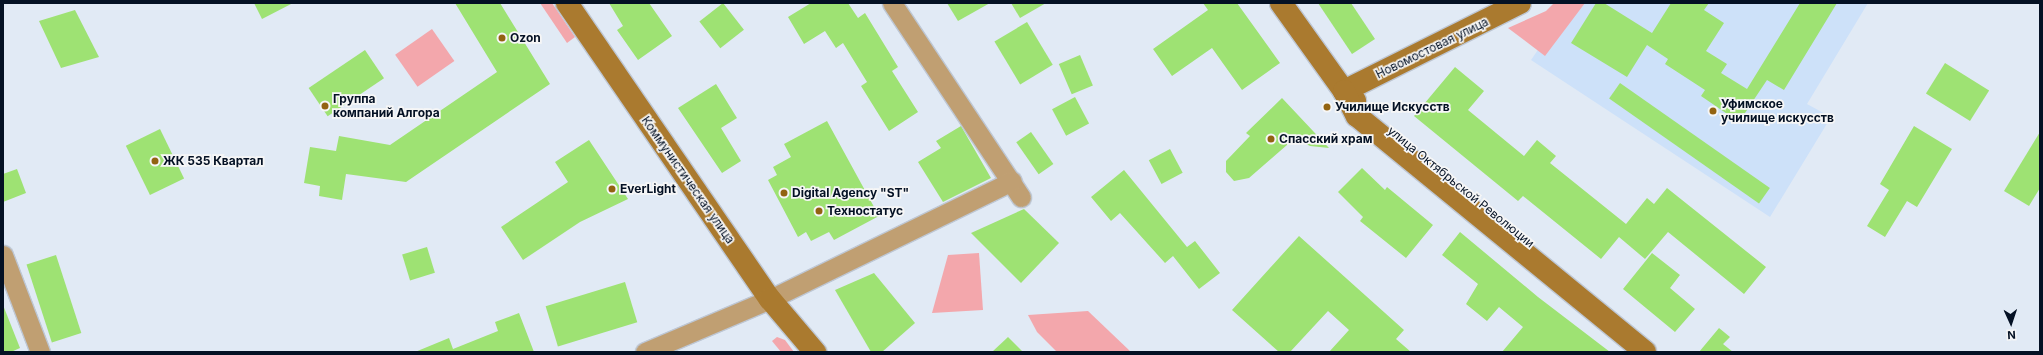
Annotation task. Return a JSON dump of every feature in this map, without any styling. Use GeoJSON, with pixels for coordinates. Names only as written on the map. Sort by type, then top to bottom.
{"type":"FeatureCollection","features":[{"type":"Feature","properties":{"kind":"street","name":"Коммунистическая улица"},"geometry":{"type":"LineString","coordinates":[[566,3],[770,299],[815,352]]}},
{"type":"Feature","properties":{"kind":"street"},"geometry":{"type":"LineString","coordinates":[[892,3],[1012,181],[1021,197]]}},
{"type":"Feature","properties":{"kind":"street","name":"улица Октябрьской Революции"},"geometry":{"type":"LineString","coordinates":[[1281,3],[1344,91],[1661,352]]}},
{"type":"Feature","properties":{"kind":"street","name":"Новомостовая улица"},"geometry":{"type":"LineString","coordinates":[[1344,91],[1520,3]]}},
{"type":"Feature","properties":{"kind":"street"},"geometry":{"type":"LineString","coordinates":[[1344,91],[1357,116],[1645,352]]}},
{"type":"Feature","properties":{"kind":"street"},"geometry":{"type":"LineString","coordinates":[[646,352],[770,299],[1012,181]]}},
{"type":"Feature","properties":{"kind":"street"},"geometry":{"type":"LineString","coordinates":[[3,255],[40,352]]}},
{"type":"Feature","properties":{"kind":"shaded area"},"geometry":{"type":"Polygon","coordinates":[[[540,3],[552,3],[575,37],[567,43],[540,3]]]}},
{"type":"Feature","properties":{"kind":"shaded area"},"geometry":{"type":"Polygon","coordinates":[[[1554,3],[1585,3],[1545,56],[1508,28],[1546,11],[1554,3]]]}},
{"type":"Feature","properties":{"kind":"shaded area","name":"Уфимское училище искусств"},"geometry":{"type":"Polygon","coordinates":[[[1570,3],[1868,3],[1807,104],[1831,117],[1770,217],[1531,60],[1570,3]]]}},
{"type":"Feature","properties":{"kind":"shaded area"},"geometry":{"type":"Polygon","coordinates":[[[432,29],[454,61],[418,87],[395,55],[432,29]]]}},
{"type":"Feature","properties":{"kind":"shaded area"},"geometry":{"type":"Polygon","coordinates":[[[979,253],[983,310],[932,313],[948,255],[979,253]]]}},
{"type":"Feature","properties":{"kind":"shaded area"},"geometry":{"type":"Polygon","coordinates":[[[1088,311],[1131,352],[1057,352],[1037,332],[1028,315],[1088,311]]]}},
{"type":"Feature","properties":{"kind":"shaded area"},"geometry":{"type":"Polygon","coordinates":[[[777,337],[785,340],[794,352],[781,352],[772,341],[777,337]]]}},
{"type":"Feature","properties":{"kind":"building"},"geometry":{"type":"Polygon","coordinates":[[[254,3],[293,3],[262,19],[254,3]]]}},
{"type":"Feature","properties":{"kind":"building"},"geometry":{"type":"Polygon","coordinates":[[[455,3],[500,3],[550,84],[406,182],[346,174],[342,200],[319,196],[320,186],[304,183],[310,147],[336,151],[339,136],[390,145],[497,72],[455,3]]]}},
{"type":"Feature","properties":{"kind":"building"},"geometry":{"type":"Polygon","coordinates":[[[609,3],[649,3],[672,36],[638,60],[617,30],[623,26],[609,3]]]}},
{"type":"Feature","properties":{"kind":"building"},"geometry":{"type":"Polygon","coordinates":[[[723,3],[744,30],[720,48],[699,21],[723,3]]]}},
{"type":"Feature","properties":{"kind":"building"},"geometry":{"type":"Polygon","coordinates":[[[811,3],[848,3],[858,18],[865,13],[898,67],[892,71],[918,112],[889,131],[861,86],[867,82],[843,43],[836,48],[825,31],[804,44],[788,17],[811,3]]]}},
{"type":"Feature","properties":{"kind":"building"},"geometry":{"type":"Polygon","coordinates":[[[947,3],[990,3],[958,21],[947,3]]]}},
{"type":"Feature","properties":{"kind":"building"},"geometry":{"type":"Polygon","coordinates":[[[1011,3],[1046,3],[1020,18],[1011,3]]]}},
{"type":"Feature","properties":{"kind":"building"},"geometry":{"type":"Polygon","coordinates":[[[1203,3],[1237,3],[1280,63],[1242,90],[1212,48],[1172,76],[1153,49],[1208,10],[1203,3]]]}},
{"type":"Feature","properties":{"kind":"building"},"geometry":{"type":"Polygon","coordinates":[[[1318,3],[1351,3],[1375,39],[1352,54],[1318,3]]]}},
{"type":"Feature","properties":{"kind":"building"},"geometry":{"type":"Polygon","coordinates":[[[1596,3],[1604,3],[1652,33],[1671,3],[1709,3],[1704,10],[1724,23],[1706,51],[1727,64],[1721,73],[1747,89],[1800,3],[1837,3],[1784,90],[1767,80],[1739,122],[1701,96],[1705,90],[1665,64],[1668,59],[1647,45],[1627,77],[1571,43],[1596,3]]]}},
{"type":"Feature","properties":{"kind":"building"},"geometry":{"type":"Polygon","coordinates":[[[75,10],[99,57],[61,68],[39,21],[75,10]]]}},
{"type":"Feature","properties":{"kind":"building"},"geometry":{"type":"Polygon","coordinates":[[[1027,22],[1053,65],[1020,84],[994,42],[1027,22]]]}},
{"type":"Feature","properties":{"kind":"building"},"geometry":{"type":"Polygon","coordinates":[[[365,50],[384,78],[328,116],[309,88],[365,50]]]}},
{"type":"Feature","properties":{"kind":"building"},"geometry":{"type":"Polygon","coordinates":[[[1080,55],[1093,85],[1072,94],[1059,64],[1080,55]]]}},
{"type":"Feature","properties":{"kind":"building"},"geometry":{"type":"Polygon","coordinates":[[[1945,63],[1989,91],[1970,121],[1926,94],[1945,63]]]}},
{"type":"Feature","properties":{"kind":"building"},"geometry":{"type":"Polygon","coordinates":[[[1455,67],[1484,91],[1468,110],[1524,156],[1537,140],[1556,156],[1550,163],[1626,224],[1647,198],[1654,204],[1667,188],[1766,267],[1744,294],[1668,232],[1645,259],[1619,237],[1601,259],[1523,196],[1518,201],[1414,116],[1455,67]]]}},
{"type":"Feature","properties":{"kind":"building"},"geometry":{"type":"Polygon","coordinates":[[[1620,83],[1770,188],[1759,204],[1609,99],[1620,83]]]}},
{"type":"Feature","properties":{"kind":"building"},"geometry":{"type":"Polygon","coordinates":[[[716,84],[737,118],[721,128],[741,161],[722,173],[678,108],[716,84]]]}},
{"type":"Feature","properties":{"kind":"building"},"geometry":{"type":"Polygon","coordinates":[[[1075,97],[1089,123],[1066,136],[1052,109],[1075,97]]]}},
{"type":"Feature","properties":{"kind":"building","name":"Спасский храм"},"geometry":{"type":"Polygon","coordinates":[[[1282,98],[1329,148],[1310,146],[1295,138],[1249,178],[1234,181],[1226,172],[1226,161],[1250,136],[1246,133],[1282,98]]]}},
{"type":"Feature","properties":{"kind":"building"},"geometry":{"type":"Polygon","coordinates":[[[827,121],[879,216],[834,240],[829,232],[811,241],[806,232],[798,237],[768,180],[777,175],[773,167],[791,157],[784,144],[827,121]]]}},
{"type":"Feature","properties":{"kind":"building"},"geometry":{"type":"Polygon","coordinates":[[[961,126],[991,178],[943,202],[918,162],[941,148],[936,141],[961,126]]]}},
{"type":"Feature","properties":{"kind":"building"},"geometry":{"type":"Polygon","coordinates":[[[1914,126],[1952,149],[1917,207],[1907,201],[1885,237],[1867,226],[1889,190],[1880,184],[1914,126]]]}},
{"type":"Feature","properties":{"kind":"building","name":"ЖК 535 Квартал"},"geometry":{"type":"Polygon","coordinates":[[[160,129],[184,178],[150,195],[126,146],[160,129]]]}},
{"type":"Feature","properties":{"kind":"building"},"geometry":{"type":"Polygon","coordinates":[[[1031,132],[1053,164],[1039,174],[1016,142],[1031,132]]]}},
{"type":"Feature","properties":{"kind":"building"},"geometry":{"type":"Polygon","coordinates":[[[2040,132],[2040,188],[2029,206],[2004,191],[2040,132]]]}},
{"type":"Feature","properties":{"kind":"building"},"geometry":{"type":"Polygon","coordinates":[[[589,140],[628,199],[580,222],[523,260],[501,227],[568,182],[555,162],[589,140]]]}},
{"type":"Feature","properties":{"kind":"building"},"geometry":{"type":"Polygon","coordinates":[[[1170,149],[1183,173],[1161,184],[1149,160],[1170,149]]]}},
{"type":"Feature","properties":{"kind":"building"},"geometry":{"type":"Polygon","coordinates":[[[1362,168],[1385,190],[1387,187],[1433,225],[1406,258],[1360,221],[1363,217],[1338,192],[1362,168]]]}},
{"type":"Feature","properties":{"kind":"building"},"geometry":{"type":"Polygon","coordinates":[[[17,169],[26,193],[3,202],[3,174],[17,169]]]}},
{"type":"Feature","properties":{"kind":"building"},"geometry":{"type":"Polygon","coordinates":[[[1124,170],[1187,247],[1195,241],[1220,273],[1199,289],[1173,256],[1165,263],[1120,213],[1111,221],[1091,197],[1124,170]]]}},
{"type":"Feature","properties":{"kind":"building"},"geometry":{"type":"Polygon","coordinates":[[[1024,209],[1059,243],[1021,283],[971,233],[1024,209]]]}},
{"type":"Feature","properties":{"kind":"building"},"geometry":{"type":"Polygon","coordinates":[[[1460,232],[1538,297],[1610,352],[1502,352],[1523,327],[1499,307],[1487,321],[1466,304],[1478,284],[1442,255],[1460,232]]]}},
{"type":"Feature","properties":{"kind":"building"},"geometry":{"type":"Polygon","coordinates":[[[1299,236],[1404,330],[1396,339],[1411,352],[1329,352],[1349,330],[1328,311],[1290,352],[1279,352],[1232,310],[1299,236]]]}},
{"type":"Feature","properties":{"kind":"building"},"geometry":{"type":"Polygon","coordinates":[[[427,247],[435,273],[410,280],[402,255],[427,247]]]}},
{"type":"Feature","properties":{"kind":"building"},"geometry":{"type":"Polygon","coordinates":[[[1652,253],[1680,275],[1670,288],[1695,309],[1675,332],[1623,289],[1652,253]]]}},
{"type":"Feature","properties":{"kind":"building"},"geometry":{"type":"Polygon","coordinates":[[[56,255],[81,333],[52,343],[27,265],[56,255]]]}},
{"type":"Feature","properties":{"kind":"building"},"geometry":{"type":"Polygon","coordinates":[[[874,273],[915,323],[882,352],[871,352],[835,290],[874,273]]]}},
{"type":"Feature","properties":{"kind":"building"},"geometry":{"type":"Polygon","coordinates":[[[625,282],[637,322],[558,346],[546,306],[625,282]]]}},
{"type":"Feature","properties":{"kind":"building"},"geometry":{"type":"Polygon","coordinates":[[[3,305],[20,348],[11,352],[3,352],[3,305]]]}},
{"type":"Feature","properties":{"kind":"building"},"geometry":{"type":"Polygon","coordinates":[[[519,313],[534,352],[415,352],[449,338],[453,349],[498,331],[495,322],[519,313]]]}},
{"type":"Feature","properties":{"kind":"building"},"geometry":{"type":"Polygon","coordinates":[[[1719,328],[1730,337],[1723,344],[1733,352],[1699,352],[1719,328]]]}},
{"type":"Feature","properties":{"kind":"building"},"geometry":{"type":"Polygon","coordinates":[[[1008,337],[1023,352],[992,352],[1008,337]]]}},
{"type":"Feature","properties":{"kind":"place","name":"Ozon"},"geometry":{"type":"Point","coordinates":[502,38]}},
{"type":"Feature","properties":{"kind":"place","name":"Группа компаний Алгора"},"geometry":{"type":"Point","coordinates":[325,106]}},
{"type":"Feature","properties":{"kind":"place","name":"Училище Искусств"},"geometry":{"type":"Point","coordinates":[1327,107]}},
{"type":"Feature","properties":{"kind":"place","name":"Уфимское училище искусств"},"geometry":{"type":"Point","coordinates":[1713,111]}},
{"type":"Feature","properties":{"kind":"place","name":"Спасский храм"},"geometry":{"type":"Point","coordinates":[1271,139]}},
{"type":"Feature","properties":{"kind":"place","name":"ЖК 535 Квартал"},"geometry":{"type":"Point","coordinates":[155,161]}},
{"type":"Feature","properties":{"kind":"place","name":"EverLight"},"geometry":{"type":"Point","coordinates":[612,189]}},
{"type":"Feature","properties":{"kind":"place","name":"Digital Agency \"ST\""},"geometry":{"type":"Point","coordinates":[784,193]}},
{"type":"Feature","properties":{"kind":"place","name":"Техностатус"},"geometry":{"type":"Point","coordinates":[819,211]}}]}
